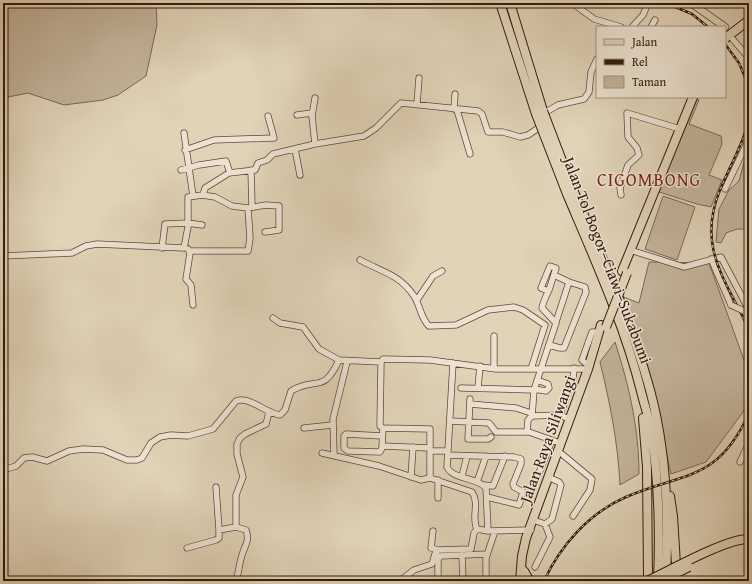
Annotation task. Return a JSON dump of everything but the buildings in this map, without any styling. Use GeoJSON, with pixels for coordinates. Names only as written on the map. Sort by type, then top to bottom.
{"type":"FeatureCollection","features":[{"type":"Feature","properties":{"kind":"highway","name":"Jalan Tol Bogor–Ciawi–Sukabumi"},"geometry":{"type":"LineString","coordinates":[[500,3],[502,12],[606,286],[637,373],[651,429],[656,473],[659,547],[658,581]]}},
{"type":"Feature","properties":{"kind":"highway","name":"Jalan Tol Bogor–Ciawi–Sukabumi"},"geometry":{"type":"LineString","coordinates":[[510,6],[540,112]]}},
{"type":"Feature","properties":{"kind":"highway"},"geometry":{"type":"LineString","coordinates":[[728,36],[749,20]]}},
{"type":"Feature","properties":{"kind":"highway","name":"Jalan Raya Siliwangi"},"geometry":{"type":"LineString","coordinates":[[522,581],[523,550],[548,477],[556,445],[569,419],[602,328],[625,272],[636,238],[693,98]]}},
{"type":"Feature","properties":{"kind":"highway","name":"Jalan Tol Bogor–Ciawi–Sukabumi"},"geometry":{"type":"LineString","coordinates":[[570,193],[628,320],[650,390],[658,424],[664,472],[667,552],[666,581]]}},
{"type":"Feature","properties":{"kind":"highway"},"geometry":{"type":"LineString","coordinates":[[637,373],[636,383],[645,427],[647,468],[647,581],[720,547],[733,542],[749,539]]}},
{"type":"Feature","properties":{"kind":"highway"},"geometry":{"type":"LineString","coordinates":[[664,472],[673,516],[677,581]]}},
{"type":"Feature","properties":{"kind":"highway","name":"Jalan Raya Siliwangi"},"geometry":{"type":"LineString","coordinates":[[522,581],[531,526]]}},
{"type":"Feature","properties":{"kind":"highway"},"geometry":{"type":"LineString","coordinates":[[661,581],[722,551],[734,546],[749,544]]}},
{"type":"Feature","properties":{"kind":"highway"},"geometry":{"type":"LineString","coordinates":[[524,571],[530,581]]}},
{"type":"Feature","properties":{"kind":"main road"},"geometry":{"type":"LineString","coordinates":[[691,3],[724,26]]}},
{"type":"Feature","properties":{"kind":"street"},"geometry":{"type":"LineString","coordinates":[[633,26],[643,15],[648,3]]}},
{"type":"Feature","properties":{"kind":"street"},"geometry":{"type":"LineString","coordinates":[[575,5],[594,19],[618,26]]}},
{"type":"Feature","properties":{"kind":"street"},"geometry":{"type":"LineString","coordinates":[[652,26],[655,20]]}},
{"type":"Feature","properties":{"kind":"street"},"geometry":{"type":"LineString","coordinates":[[728,36],[748,55]]}},
{"type":"Feature","properties":{"kind":"street"},"geometry":{"type":"LineString","coordinates":[[202,195],[205,188],[230,173],[257,169],[258,163],[267,160],[272,155],[315,144],[364,136],[376,128],[399,103],[480,112],[488,132],[503,132],[520,137],[528,135],[537,129],[547,111],[558,105],[585,98],[589,92],[591,72],[596,60]]}},
{"type":"Feature","properties":{"kind":"street"},"geometry":{"type":"LineString","coordinates":[[417,104],[420,78]]}},
{"type":"Feature","properties":{"kind":"street"},"geometry":{"type":"LineString","coordinates":[[455,94],[456,110],[470,154]]}},
{"type":"Feature","properties":{"kind":"street"},"geometry":{"type":"LineString","coordinates":[[315,98],[312,113],[315,144]]}},
{"type":"Feature","properties":{"kind":"street"},"geometry":{"type":"LineString","coordinates":[[621,195],[620,188],[628,165],[640,155],[638,148],[628,137],[627,112],[680,129]]}},
{"type":"Feature","properties":{"kind":"street"},"geometry":{"type":"LineString","coordinates":[[297,115],[312,113]]}},
{"type":"Feature","properties":{"kind":"street"},"geometry":{"type":"LineString","coordinates":[[186,150],[214,140],[274,138],[268,116]]}},
{"type":"Feature","properties":{"kind":"street"},"geometry":{"type":"LineString","coordinates":[[184,133],[193,196]]}},
{"type":"Feature","properties":{"kind":"street"},"geometry":{"type":"LineString","coordinates":[[725,189],[749,139]]}},
{"type":"Feature","properties":{"kind":"street"},"geometry":{"type":"LineString","coordinates":[[295,149],[300,175]]}},
{"type":"Feature","properties":{"kind":"street"},"geometry":{"type":"LineString","coordinates":[[181,170],[190,167],[226,162],[230,173]]}},
{"type":"Feature","properties":{"kind":"street"},"geometry":{"type":"LineString","coordinates":[[3,256],[72,253],[86,246],[96,244],[187,250],[248,251],[250,238],[251,170]]}},
{"type":"Feature","properties":{"kind":"street"},"geometry":{"type":"LineString","coordinates":[[193,305],[191,285],[186,279],[188,223],[187,198],[202,195],[216,197],[230,205],[250,207],[266,205],[280,207],[279,230],[264,232]]}},
{"type":"Feature","properties":{"kind":"street"},"geometry":{"type":"LineString","coordinates":[[162,248],[165,224],[188,223],[202,225]]}},
{"type":"Feature","properties":{"kind":"street"},"geometry":{"type":"LineString","coordinates":[[632,251],[684,267],[711,259],[722,258],[746,302],[749,317]]}},
{"type":"Feature","properties":{"kind":"street"},"geometry":{"type":"LineString","coordinates":[[711,259],[731,305],[747,310]]}},
{"type":"Feature","properties":{"kind":"street"},"geometry":{"type":"LineString","coordinates":[[360,260],[394,275],[417,300],[426,324],[431,327],[456,325],[491,310],[514,307],[527,312],[545,325],[531,369]]}},
{"type":"Feature","properties":{"kind":"street"},"geometry":{"type":"LineString","coordinates":[[548,291],[542,288],[548,266],[556,268],[554,275],[542,308],[556,322]]}},
{"type":"Feature","properties":{"kind":"street"},"geometry":{"type":"LineString","coordinates":[[417,300],[433,276],[442,271]]}},
{"type":"Feature","properties":{"kind":"street"},"geometry":{"type":"LineString","coordinates":[[549,345],[564,348],[586,292],[585,287],[554,275]]}},
{"type":"Feature","properties":{"kind":"street"},"geometry":{"type":"LineString","coordinates":[[526,432],[528,418],[532,414],[534,390],[569,282]]}},
{"type":"Feature","properties":{"kind":"street"},"geometry":{"type":"LineString","coordinates":[[273,318],[280,323],[303,327],[319,349],[347,362],[381,362],[383,359],[430,360],[494,368],[531,369],[574,368],[589,366]]}},
{"type":"Feature","properties":{"kind":"street"},"geometry":{"type":"LineString","coordinates":[[494,336],[494,368]]}},
{"type":"Feature","properties":{"kind":"street"},"geometry":{"type":"LineString","coordinates":[[3,470],[16,466],[24,458],[32,457],[47,461],[70,451],[83,449],[105,450],[127,460],[135,461],[142,458],[151,443],[160,437],[171,435],[188,436],[213,430],[230,407],[238,400],[245,400],[269,412],[282,415],[291,391],[302,386],[324,382],[334,371],[340,360]]}},
{"type":"Feature","properties":{"kind":"street"},"geometry":{"type":"LineString","coordinates":[[334,456],[332,424],[347,362]]}},
{"type":"Feature","properties":{"kind":"street"},"geometry":{"type":"LineString","coordinates":[[381,362],[379,425],[383,428],[430,429],[430,478]]}},
{"type":"Feature","properties":{"kind":"street"},"geometry":{"type":"LineString","coordinates":[[453,363],[447,465],[449,471],[484,485],[493,486],[505,456]]}},
{"type":"Feature","properties":{"kind":"street"},"geometry":{"type":"LineString","coordinates":[[478,388],[480,366]]}},
{"type":"Feature","properties":{"kind":"street"},"geometry":{"type":"LineString","coordinates":[[560,415],[573,379],[574,368]]}},
{"type":"Feature","properties":{"kind":"street"},"geometry":{"type":"LineString","coordinates":[[461,388],[546,390],[549,388],[548,384],[537,380]]}},
{"type":"Feature","properties":{"kind":"street"},"geometry":{"type":"LineString","coordinates":[[491,437],[488,439],[468,439],[470,402],[516,408],[532,414],[560,415],[569,419]]}},
{"type":"Feature","properties":{"kind":"street"},"geometry":{"type":"LineString","coordinates":[[236,527],[236,495],[243,477],[237,454],[237,444],[240,438],[245,434],[267,424],[269,412]]}},
{"type":"Feature","properties":{"kind":"street"},"geometry":{"type":"LineString","coordinates":[[450,421],[490,424],[496,432],[526,432],[556,445],[592,479],[590,490],[573,516]]}},
{"type":"Feature","properties":{"kind":"street"},"geometry":{"type":"LineString","coordinates":[[304,428],[332,424]]}},
{"type":"Feature","properties":{"kind":"street"},"geometry":{"type":"LineString","coordinates":[[382,436],[348,433],[344,435],[344,448],[348,451],[376,453],[381,451],[383,428]]}},
{"type":"Feature","properties":{"kind":"street"},"geometry":{"type":"LineString","coordinates":[[740,462],[749,443]]}},
{"type":"Feature","properties":{"kind":"street"},"geometry":{"type":"LineString","coordinates":[[533,488],[556,445]]}},
{"type":"Feature","properties":{"kind":"street"},"geometry":{"type":"LineString","coordinates":[[382,446],[413,447],[467,456],[518,457],[522,460],[513,484],[513,486],[523,492],[521,502],[516,506],[487,497]]}},
{"type":"Feature","properties":{"kind":"street"},"geometry":{"type":"LineString","coordinates":[[411,477],[413,447]]}},
{"type":"Feature","properties":{"kind":"street"},"geometry":{"type":"LineString","coordinates":[[322,453],[379,466],[423,481],[430,478],[438,480],[472,492],[475,496],[475,523],[477,529]]}},
{"type":"Feature","properties":{"kind":"street"},"geometry":{"type":"LineString","coordinates":[[462,476],[467,456]]}},
{"type":"Feature","properties":{"kind":"street"},"geometry":{"type":"LineString","coordinates":[[477,482],[486,456]]}},
{"type":"Feature","properties":{"kind":"street"},"geometry":{"type":"LineString","coordinates":[[477,529],[491,531],[531,526],[545,524],[552,519],[561,483],[548,477]]}},
{"type":"Feature","properties":{"kind":"street"},"geometry":{"type":"LineString","coordinates":[[438,480],[438,498]]}},
{"type":"Feature","properties":{"kind":"street"},"geometry":{"type":"LineString","coordinates":[[484,485],[491,531],[487,554],[486,581]]}},
{"type":"Feature","properties":{"kind":"street"},"geometry":{"type":"LineString","coordinates":[[187,548],[218,540],[219,530],[216,488]]}},
{"type":"Feature","properties":{"kind":"street"},"geometry":{"type":"LineString","coordinates":[[535,567],[550,537],[545,524]]}},
{"type":"Feature","properties":{"kind":"street"},"geometry":{"type":"LineString","coordinates":[[219,530],[236,527],[246,530],[248,540],[242,555],[236,581]]}},
{"type":"Feature","properties":{"kind":"street"},"geometry":{"type":"LineString","coordinates":[[433,531],[431,548],[438,550],[471,549],[474,533],[477,529]]}},
{"type":"Feature","properties":{"kind":"street"},"geometry":{"type":"LineString","coordinates":[[438,550],[441,556]]}},
{"type":"Feature","properties":{"kind":"street"},"geometry":{"type":"LineString","coordinates":[[400,581],[414,570],[432,564],[438,550]]}},
{"type":"Feature","properties":{"kind":"street"},"geometry":{"type":"LineString","coordinates":[[441,556],[487,554]]}},
{"type":"Feature","properties":{"kind":"street"},"geometry":{"type":"LineString","coordinates":[[462,555],[463,581]]}},
{"type":"Feature","properties":{"kind":"street"},"geometry":{"type":"LineString","coordinates":[[419,581],[436,579],[438,559],[441,556]]}},
{"type":"Feature","properties":{"kind":"green space"},"geometry":{"type":"Polygon","coordinates":[[[3,3],[77,3],[80,5],[156,3],[157,25],[146,76],[118,95],[103,100],[64,105],[28,93],[3,98],[3,3]]]}},
{"type":"Feature","properties":{"kind":"green space"},"geometry":{"type":"Polygon","coordinates":[[[695,98],[699,100],[689,124],[721,136],[722,144],[709,175],[722,180],[711,207],[656,191],[695,98]]]}},
{"type":"Feature","properties":{"kind":"green space"},"geometry":{"type":"Polygon","coordinates":[[[746,155],[749,155],[749,229],[737,229],[726,233],[721,243],[716,242],[719,209],[729,190],[739,181],[746,155]]]}},
{"type":"Feature","properties":{"kind":"green space"},"geometry":{"type":"Polygon","coordinates":[[[663,196],[695,207],[677,260],[645,249],[663,196]]]}},
{"type":"Feature","properties":{"kind":"green space"},"geometry":{"type":"Polygon","coordinates":[[[649,262],[709,263],[748,371],[746,408],[706,462],[671,474],[661,429],[621,296],[639,303],[649,262]]]}},
{"type":"Feature","properties":{"kind":"green space"},"geometry":{"type":"Polygon","coordinates":[[[615,342],[625,374],[632,407],[639,457],[639,474],[620,485],[613,423],[600,362],[615,342]]]}},
{"type":"Feature","properties":{"kind":"railway"},"geometry":{"type":"LineString","coordinates":[[666,3],[692,14],[707,26]]}},
{"type":"Feature","properties":{"kind":"railway"},"geometry":{"type":"LineString","coordinates":[[726,45],[739,63],[749,87]]}},
{"type":"Feature","properties":{"kind":"railway"},"geometry":{"type":"LineString","coordinates":[[749,120],[740,147],[720,190],[713,211],[711,229],[717,263],[749,330]]}},
{"type":"Feature","properties":{"kind":"railway"},"geometry":{"type":"LineString","coordinates":[[544,581],[558,555],[588,521],[600,512],[626,497],[698,472],[712,463],[725,452],[737,435],[749,413]]}},
{"type":"Feature","properties":{"kind":"district","name":"CIGOMBONG"},"geometry":{"type":"Point","coordinates":[649,179]}}]}
